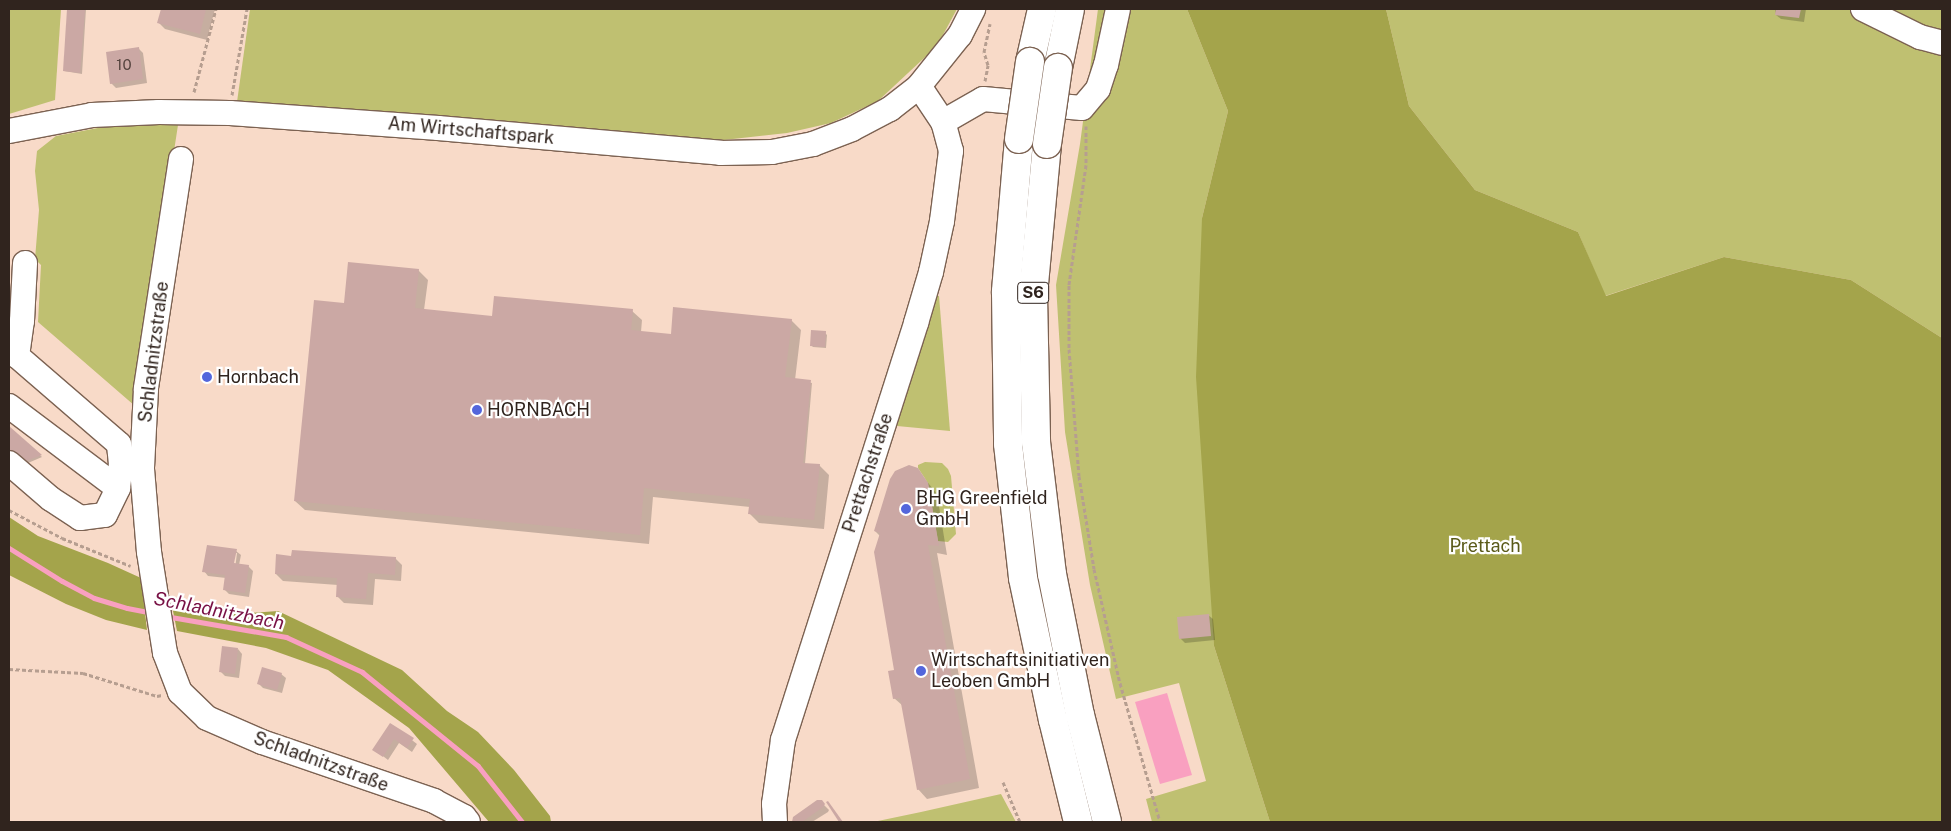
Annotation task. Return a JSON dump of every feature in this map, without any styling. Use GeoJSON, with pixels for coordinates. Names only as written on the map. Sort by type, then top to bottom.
{"type":"FeatureCollection","features":[{"type":"Feature","properties":{"kind":"highway","name":"S6"},"geometry":{"type":"LineString","coordinates":[[1042,9],[1030,62],[1019,139],[1006,292],[1008,444],[1023,578],[1053,720],[1078,822]]}},
{"type":"Feature","properties":{"kind":"highway","name":"S6"},"geometry":{"type":"LineString","coordinates":[[1070,9],[1058,68],[1047,144],[1033,295],[1036,442],[1052,574],[1080,715],[1107,822]]}},
{"type":"Feature","properties":{"kind":"street"},"geometry":{"type":"LineString","coordinates":[[943,122],[982,99],[1082,108],[1098,89],[1106,65],[1118,9]]}},
{"type":"Feature","properties":{"kind":"street"},"geometry":{"type":"LineString","coordinates":[[1863,9],[1920,36],[1942,43]]}},
{"type":"Feature","properties":{"kind":"street"},"geometry":{"type":"LineString","coordinates":[[919,86],[960,35],[982,13]]}},
{"type":"Feature","properties":{"kind":"street","name":"Am Wirtschaftspark"},"geometry":{"type":"LineString","coordinates":[[9,131],[92,115],[159,112],[230,113],[448,129],[720,153],[772,152],[813,144],[852,129],[890,109],[919,86]]}},
{"type":"Feature","properties":{"kind":"street","name":"Prettachstraße"},"geometry":{"type":"LineString","coordinates":[[775,822],[774,804],[783,740],[931,272],[949,175],[951,151],[943,122],[919,86]]}},
{"type":"Feature","properties":{"kind":"street","name":"Schladnitzstraße"},"geometry":{"type":"LineString","coordinates":[[181,160],[146,388],[142,469],[153,574],[165,652],[180,692],[207,718],[262,742],[434,801],[468,822]]}},
{"type":"Feature","properties":{"kind":"street"},"geometry":{"type":"LineString","coordinates":[[9,463],[51,499],[80,518],[105,515],[118,488],[121,464],[119,444],[13,356],[22,321],[25,263]]}},
{"type":"Feature","properties":{"kind":"street"},"geometry":{"type":"LineString","coordinates":[[9,406],[118,488]]}},
{"type":"Feature","properties":{"kind":"path"},"geometry":{"type":"LineString","coordinates":[[194,92],[216,9]]}},
{"type":"Feature","properties":{"kind":"path"},"geometry":{"type":"LineString","coordinates":[[230,113],[247,9]]}},
{"type":"Feature","properties":{"kind":"path"},"geometry":{"type":"LineString","coordinates":[[982,13],[984,52],[988,65],[982,99]]}},
{"type":"Feature","properties":{"kind":"path"},"geometry":{"type":"LineString","coordinates":[[1082,108],[1087,132],[1086,165],[1069,285],[1069,350],[1079,476],[1094,569],[1120,683],[1160,822]]}},
{"type":"Feature","properties":{"kind":"path"},"geometry":{"type":"LineString","coordinates":[[9,510],[71,542],[153,574]]}},
{"type":"Feature","properties":{"kind":"path"},"geometry":{"type":"LineString","coordinates":[[9,669],[84,673],[157,696],[180,692]]}},
{"type":"Feature","properties":{"kind":"path"},"geometry":{"type":"LineString","coordinates":[[1003,782],[1020,822]]}},
{"type":"Feature","properties":{"kind":"shaded area"},"geometry":{"type":"Polygon","coordinates":[[[9,9],[61,9],[55,100],[9,114],[9,9]]]}},
{"type":"Feature","properties":{"kind":"shaded area"},"geometry":{"type":"Polygon","coordinates":[[[250,9],[957,9],[937,46],[878,101],[831,123],[787,133],[724,140],[237,102],[250,9]]]}},
{"type":"Feature","properties":{"kind":"shaded area"},"geometry":{"type":"Polygon","coordinates":[[[1098,9],[1187,9],[1228,111],[1202,218],[1214,646],[1270,822],[1152,822],[1146,799],[1206,781],[1179,683],[1116,699],[1090,585],[1065,432],[1056,285],[1080,144],[1098,9]]]}},
{"type":"Feature","properties":{"kind":"shaded area"},"geometry":{"type":"Polygon","coordinates":[[[1386,9],[1942,9],[1942,338],[1851,280],[1724,257],[1605,296],[1578,232],[1475,190],[1409,106],[1386,9]]]}},
{"type":"Feature","properties":{"kind":"shaded area"},"geometry":{"type":"Polygon","coordinates":[[[129,122],[178,125],[135,406],[38,322],[41,265],[35,259],[39,210],[35,171],[37,151],[56,136],[129,122]]]}},
{"type":"Feature","properties":{"kind":"shaded area"},"geometry":{"type":"Polygon","coordinates":[[[934,295],[939,296],[950,431],[897,426],[934,295]]]}},
{"type":"Feature","properties":{"kind":"shaded area"},"geometry":{"type":"Polygon","coordinates":[[[925,462],[942,463],[948,469],[951,476],[956,534],[948,542],[938,541],[928,483],[918,468],[918,465],[925,462]]]}},
{"type":"Feature","properties":{"kind":"shaded area"},"geometry":{"type":"Polygon","coordinates":[[[1167,693],[1192,775],[1160,784],[1135,702],[1167,693]]]}},
{"type":"Feature","properties":{"kind":"shaded area"},"geometry":{"type":"Polygon","coordinates":[[[1001,794],[1016,822],[873,822],[921,812],[1001,794]]]}},
{"type":"Feature","properties":{"kind":"green space","name":"Prettach"},"geometry":{"type":"Polygon","coordinates":[[[1187,9],[1386,9],[1409,106],[1475,190],[1578,232],[1606,296],[1724,257],[1851,280],[1942,338],[1942,822],[1270,822],[1214,646],[1196,377],[1202,218],[1228,111],[1187,9]]]}},
{"type":"Feature","properties":{"kind":"green space"},"geometry":{"type":"Polygon","coordinates":[[[9,517],[38,536],[141,578],[147,630],[106,620],[66,604],[9,575],[9,517]]]}},
{"type":"Feature","properties":{"kind":"green space"},"geometry":{"type":"Polygon","coordinates":[[[172,606],[235,614],[278,611],[402,670],[447,711],[478,732],[514,770],[550,816],[551,822],[489,822],[409,728],[328,670],[266,648],[177,631],[172,606]]]}},
{"type":"Feature","properties":{"kind":"building"},"geometry":{"type":"Polygon","coordinates":[[[67,9],[85,9],[80,73],[63,71],[67,9]]]}},
{"type":"Feature","properties":{"kind":"building"},"geometry":{"type":"Polygon","coordinates":[[[161,9],[206,9],[200,34],[157,23],[161,9]]]}},
{"type":"Feature","properties":{"kind":"building"},"geometry":{"type":"Polygon","coordinates":[[[1776,9],[1801,9],[1799,18],[1775,15],[1776,9]]]}},
{"type":"Feature","properties":{"kind":"building"},"geometry":{"type":"Polygon","coordinates":[[[139,47],[143,79],[110,84],[106,52],[139,47]]]}},
{"type":"Feature","properties":{"kind":"building","name":"HORNBACH"},"geometry":{"type":"Polygon","coordinates":[[[348,262],[419,269],[415,308],[492,316],[494,296],[633,309],[631,330],[671,334],[673,307],[792,319],[785,377],[811,380],[803,463],[820,464],[814,520],[748,514],[750,499],[644,488],[640,535],[294,501],[314,300],[344,303],[348,262]]]}},
{"type":"Feature","properties":{"kind":"building"},"geometry":{"type":"Polygon","coordinates":[[[811,330],[826,331],[825,347],[810,346],[811,330]]]}},
{"type":"Feature","properties":{"kind":"building"},"geometry":{"type":"Polygon","coordinates":[[[9,426],[42,455],[18,464],[9,456],[9,426]]]}},
{"type":"Feature","properties":{"kind":"building","name":"Wirtschaftsinitiativen Leoben GmbH"},"geometry":{"type":"Polygon","coordinates":[[[909,465],[918,468],[928,483],[939,546],[928,545],[970,779],[917,790],[900,698],[893,699],[888,671],[894,670],[874,552],[880,533],[874,531],[890,479],[895,471],[909,465]]]}},
{"type":"Feature","properties":{"kind":"building"},"geometry":{"type":"Polygon","coordinates":[[[207,545],[237,549],[234,563],[249,565],[245,593],[223,590],[225,575],[202,572],[207,545]]]}},
{"type":"Feature","properties":{"kind":"building"},"geometry":{"type":"Polygon","coordinates":[[[292,550],[396,557],[395,575],[368,573],[366,599],[336,597],[337,578],[275,574],[276,554],[291,556],[292,550]]]}},
{"type":"Feature","properties":{"kind":"building"},"geometry":{"type":"Polygon","coordinates":[[[1209,614],[1211,636],[1179,639],[1177,617],[1209,614]]]}},
{"type":"Feature","properties":{"kind":"building"},"geometry":{"type":"Polygon","coordinates":[[[222,646],[238,648],[235,674],[219,672],[222,646]]]}},
{"type":"Feature","properties":{"kind":"building"},"geometry":{"type":"Polygon","coordinates":[[[262,667],[282,673],[277,690],[257,684],[262,667]]]}},
{"type":"Feature","properties":{"kind":"building"},"geometry":{"type":"Polygon","coordinates":[[[390,723],[414,738],[407,748],[394,739],[383,757],[372,750],[390,723]]]}},
{"type":"Feature","properties":{"kind":"building"},"geometry":{"type":"Polygon","coordinates":[[[817,800],[822,800],[825,804],[823,807],[802,822],[792,822],[793,817],[817,800]]]}},
{"type":"Feature","properties":{"kind":"building"},"geometry":{"type":"Polygon","coordinates":[[[828,801],[843,822],[839,822],[826,802],[828,801]]]}},
{"type":"Feature","properties":{"kind":"waterway","name":"Schladnitzbach"},"geometry":{"type":"LineString","coordinates":[[9,548],[62,581],[94,598],[152,613]]}},
{"type":"Feature","properties":{"kind":"waterway","name":"Schladnitzbach"},"geometry":{"type":"LineString","coordinates":[[165,616],[286,637],[362,672],[478,766],[522,822]]}},
{"type":"Feature","properties":{"kind":"place","name":"Hornbach"},"geometry":{"type":"Point","coordinates":[207,377]}},
{"type":"Feature","properties":{"kind":"place","name":"HORNBACH"},"geometry":{"type":"Point","coordinates":[477,410]}},
{"type":"Feature","properties":{"kind":"place","name":"BHG Greenfield GmbH"},"geometry":{"type":"Point","coordinates":[906,509]}},
{"type":"Feature","properties":{"kind":"place","name":"Wirtschaftsinitiativen Leoben GmbH"},"geometry":{"type":"Point","coordinates":[921,671]}}]}
